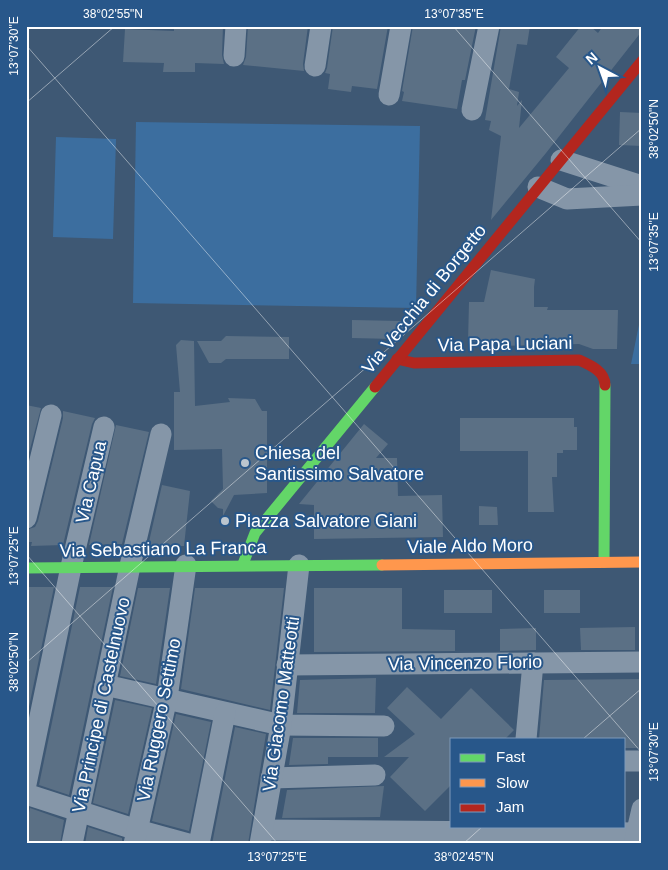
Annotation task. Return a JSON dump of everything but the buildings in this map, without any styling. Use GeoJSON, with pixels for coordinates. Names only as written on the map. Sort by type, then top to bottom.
{"type":"FeatureCollection","features":[{"type":"Feature","properties":{"kind":"main road","name":"Via Vecchia di Borgetto"},"geometry":{"type":"LineString","coordinates":[[243,564],[255,533],[642,61]]}},
{"type":"Feature","properties":{"kind":"main road","name":"Via Papa Luciani"},"geometry":{"type":"LineString","coordinates":[[397,359],[414,363],[579,360],[597,369],[605,381],[604,562]]}},
{"type":"Feature","properties":{"kind":"main road","name":"Viale Aldo Moro"},"geometry":{"type":"LineString","coordinates":[[299,565],[642,562]]}},
{"type":"Feature","properties":{"kind":"main road","name":"Via Sebastiano La Franca"},"geometry":{"type":"LineString","coordinates":[[26,568],[243,564],[299,565]]}},
{"type":"Feature","properties":{"kind":"street"},"geometry":{"type":"LineString","coordinates":[[234,56],[236,26]]}},
{"type":"Feature","properties":{"kind":"street"},"geometry":{"type":"LineString","coordinates":[[315,66],[321,26]]}},
{"type":"Feature","properties":{"kind":"street"},"geometry":{"type":"LineString","coordinates":[[389,95],[401,26]]}},
{"type":"Feature","properties":{"kind":"street"},"geometry":{"type":"LineString","coordinates":[[472,110],[489,26]]}},
{"type":"Feature","properties":{"kind":"street"},"geometry":{"type":"LineString","coordinates":[[561,160],[642,186]]}},
{"type":"Feature","properties":{"kind":"street"},"geometry":{"type":"LineString","coordinates":[[538,187],[567,199],[642,195]]}},
{"type":"Feature","properties":{"kind":"street"},"geometry":{"type":"LineString","coordinates":[[26,518],[51,415]]}},
{"type":"Feature","properties":{"kind":"street","name":"Via Capua"},"geometry":{"type":"LineString","coordinates":[[26,784],[71,567],[104,427]]}},
{"type":"Feature","properties":{"kind":"street","name":"Via Principe di Castelnuovo"},"geometry":{"type":"LineString","coordinates":[[72,844],[130,566],[161,434]]}},
{"type":"Feature","properties":{"kind":"street","name":"Via Ruggero Settimo"},"geometry":{"type":"LineString","coordinates":[[135,837],[167,698],[186,565]]}},
{"type":"Feature","properties":{"kind":"street","name":"Via Giacomo Matteotti"},"geometry":{"type":"LineString","coordinates":[[262,837],[281,725],[299,565]]}},
{"type":"Feature","properties":{"kind":"street","name":"Via Vincenzo Florio"},"geometry":{"type":"LineString","coordinates":[[287,665],[642,662]]}},
{"type":"Feature","properties":{"kind":"street"},"geometry":{"type":"LineString","coordinates":[[526,738],[533,663]]}},
{"type":"Feature","properties":{"kind":"street"},"geometry":{"type":"LineString","coordinates":[[105,685],[167,698],[225,714],[281,725],[384,726]]}},
{"type":"Feature","properties":{"kind":"street"},"geometry":{"type":"LineString","coordinates":[[198,844],[225,714]]}},
{"type":"Feature","properties":{"kind":"street"},"geometry":{"type":"LineString","coordinates":[[626,761],[642,761]]}},
{"type":"Feature","properties":{"kind":"street"},"geometry":{"type":"LineString","coordinates":[[271,778],[375,775]]}},
{"type":"Feature","properties":{"kind":"street"},"geometry":{"type":"LineString","coordinates":[[26,794],[78,811],[135,837],[188,844]]}},
{"type":"Feature","properties":{"kind":"street"},"geometry":{"type":"LineString","coordinates":[[262,837],[333,838],[516,829],[558,838],[638,837],[642,809]]}},
{"type":"Feature","properties":{"kind":"shaded area"},"geometry":{"type":"Polygon","coordinates":[[[136,122],[420,126],[416,308],[133,303],[136,122]]]}},
{"type":"Feature","properties":{"kind":"shaded area"},"geometry":{"type":"Polygon","coordinates":[[[56,137],[116,139],[113,239],[53,237],[56,137]]]}},
{"type":"Feature","properties":{"kind":"shaded area"},"geometry":{"type":"Polygon","coordinates":[[[642,310],[642,364],[631,364],[642,310]]]}},
{"type":"Feature","properties":{"kind":"traffic: fast"},"geometry":{"type":"LineString","coordinates":[[604,562],[605,385]]}},
{"type":"Feature","properties":{"kind":"traffic: fast"},"geometry":{"type":"LineString","coordinates":[[243,564],[255,533],[375,387]]}},
{"type":"Feature","properties":{"kind":"traffic: fast"},"geometry":{"type":"LineString","coordinates":[[26,568],[382,565]]}},
{"type":"Feature","properties":{"kind":"traffic: slow"},"geometry":{"type":"LineString","coordinates":[[382,565],[642,562]]}},
{"type":"Feature","properties":{"kind":"traffic: jam"},"geometry":{"type":"LineString","coordinates":[[375,387],[642,61]]}},
{"type":"Feature","properties":{"kind":"traffic: jam"},"geometry":{"type":"LineString","coordinates":[[397,359],[414,363],[579,360],[600,372],[605,385]]}},
{"type":"Feature","properties":{"kind":"place","name":"Chiesa del Santissimo Salvatore"},"geometry":{"type":"Point","coordinates":[245,463]}},
{"type":"Feature","properties":{"kind":"place","name":"Piazza Salvatore Giani"},"geometry":{"type":"Point","coordinates":[225,521]}}]}
